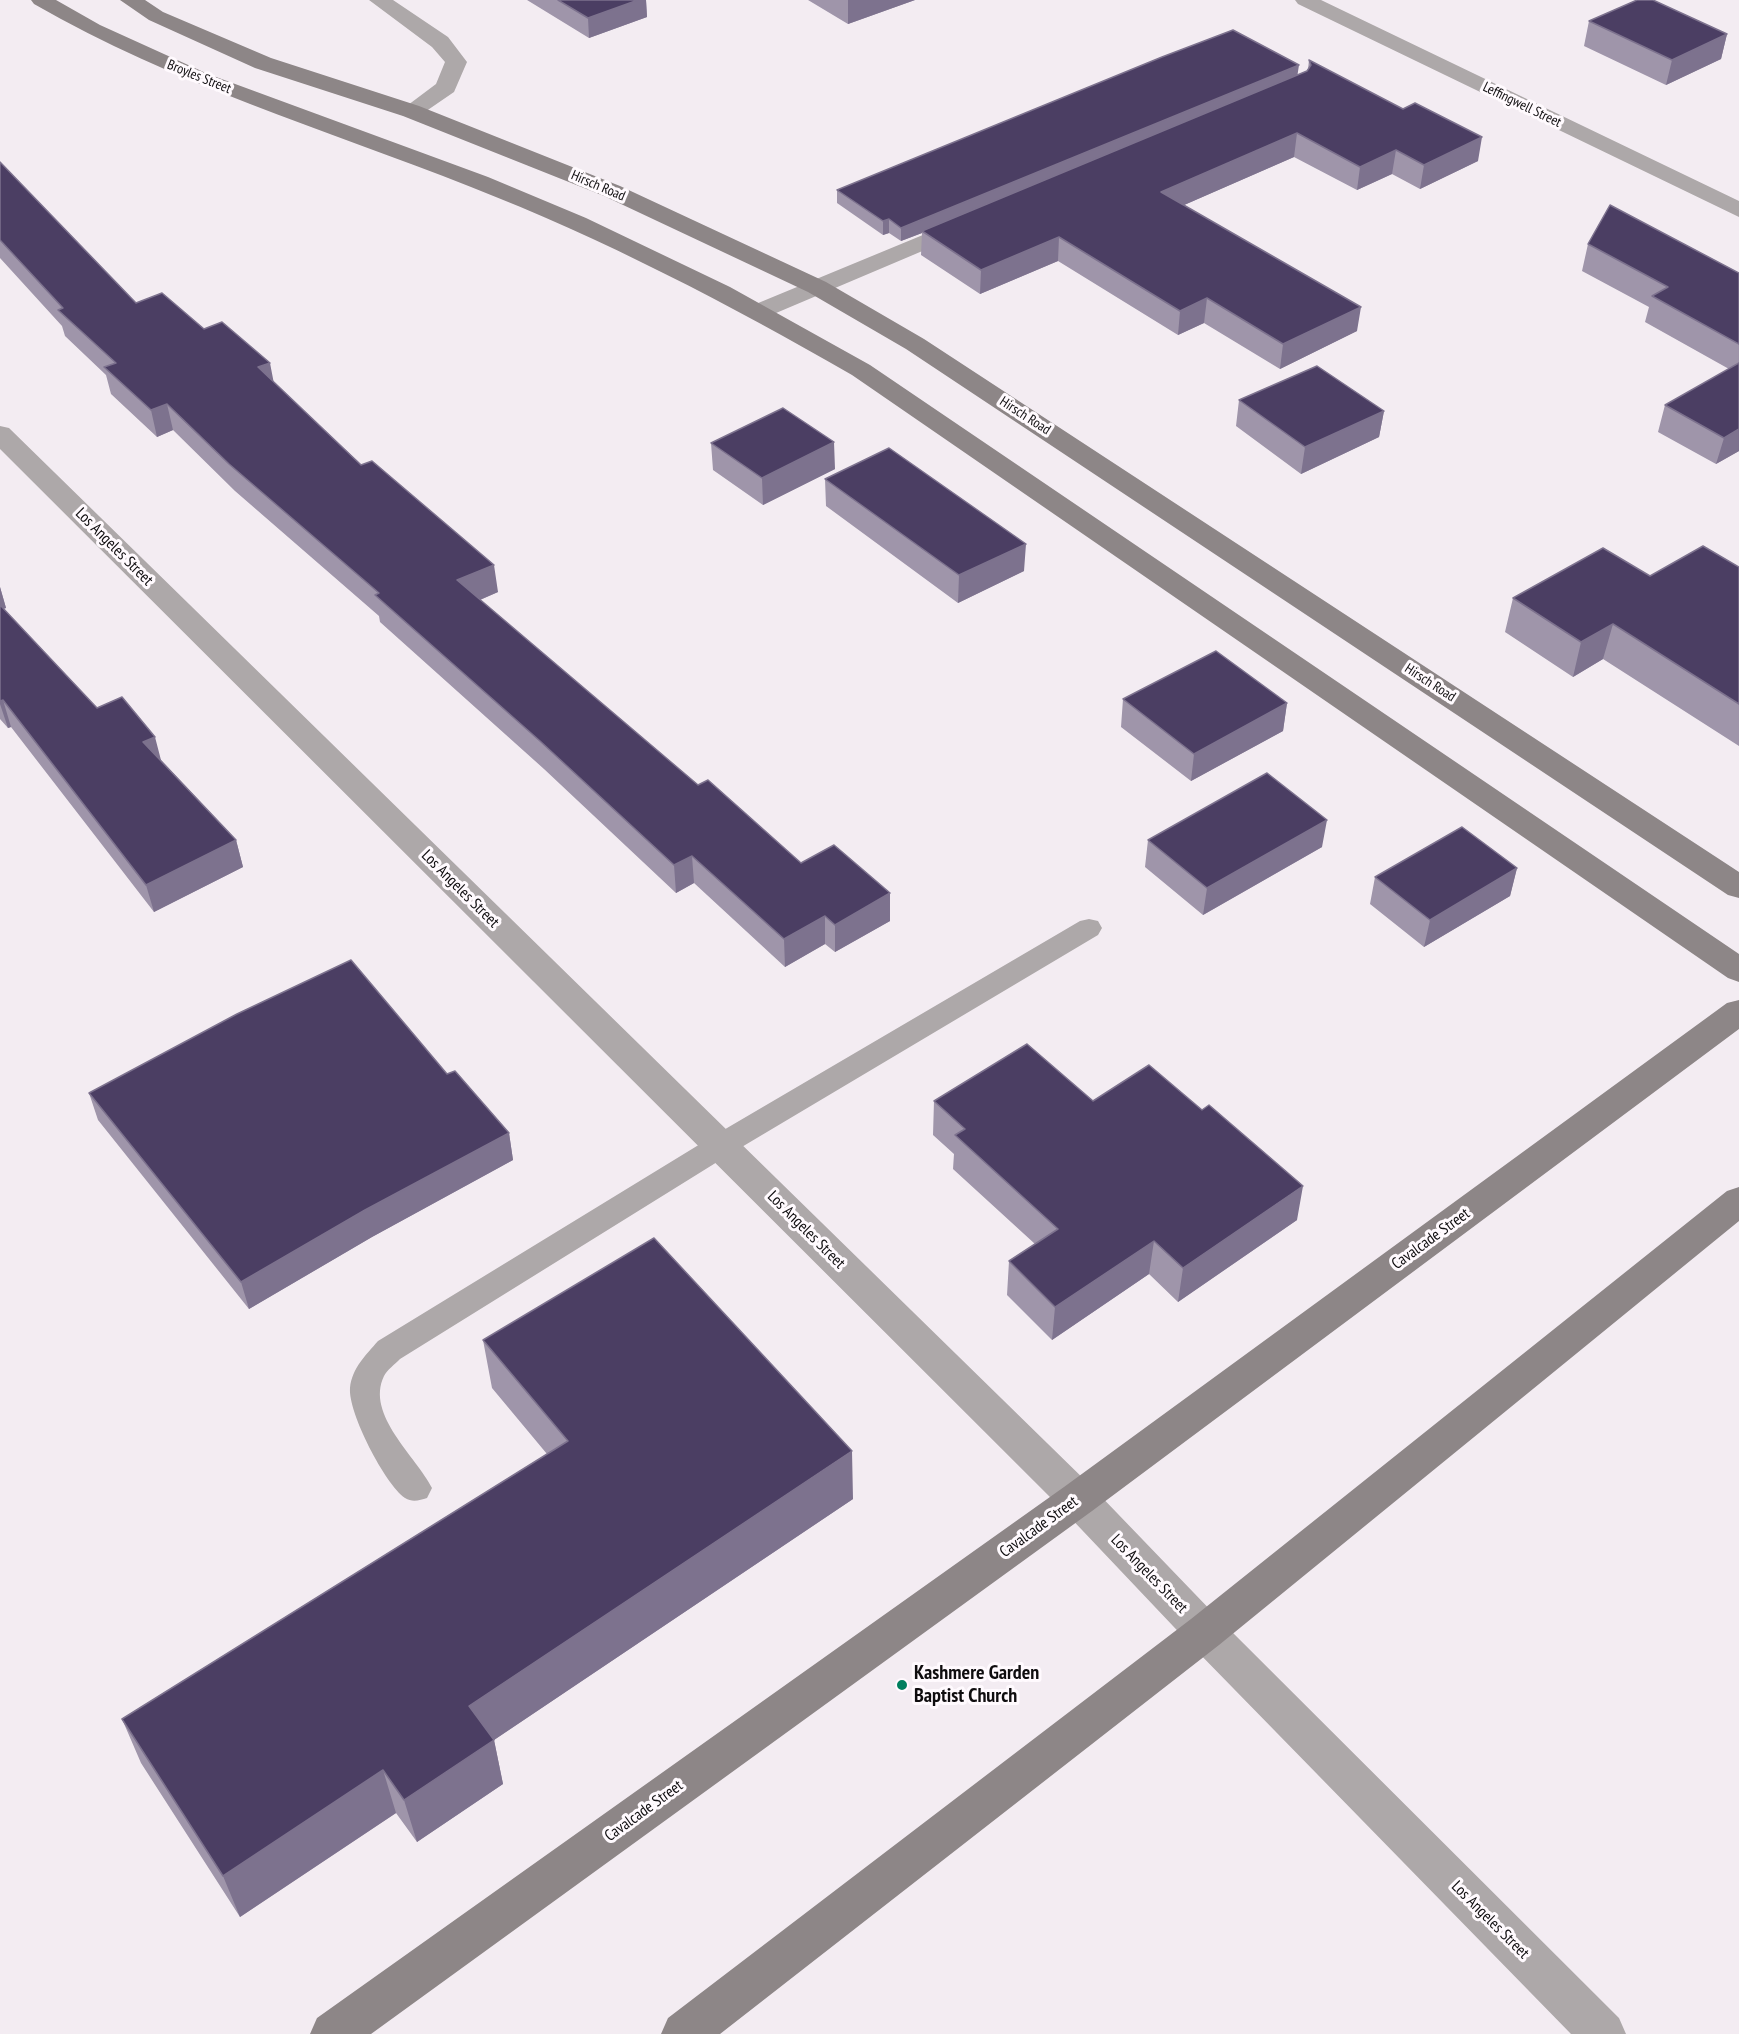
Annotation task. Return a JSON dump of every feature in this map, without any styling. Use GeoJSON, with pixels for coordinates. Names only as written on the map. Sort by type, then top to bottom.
{"type":"FeatureCollection","features":[{"type":"Feature","properties":{"kind":"main road","name":"Broyles Street"},"geometry":{"type":"LineString","coordinates":[[41,0],[108,36],[219,86],[482,182],[556,214],[760,311]]}},
{"type":"Feature","properties":{"kind":"main road"},"geometry":{"type":"LineString","coordinates":[[130,0],[156,16],[263,63],[411,111]]}},
{"type":"Feature","properties":{"kind":"main road","name":"Hirsch Road"},"geometry":{"type":"LineString","coordinates":[[411,111],[612,192],[817,287],[915,344],[1739,887]]}},
{"type":"Feature","properties":{"kind":"main road"},"geometry":{"type":"LineString","coordinates":[[760,311],[861,370],[1739,970]]}},
{"type":"Feature","properties":{"kind":"main road","name":"Cavalcade Street"},"geometry":{"type":"LineString","coordinates":[[333,2034],[1078,1499],[1739,1012]]}},
{"type":"Feature","properties":{"kind":"main road"},"geometry":{"type":"LineString","coordinates":[[684,2034],[1205,1632],[1739,1201]]}},
{"type":"Feature","properties":{"kind":"street"},"geometry":{"type":"LineString","coordinates":[[379,0],[440,42],[456,62],[446,87],[411,111]]}},
{"type":"Feature","properties":{"kind":"street","name":"Leffingwell Street"},"geometry":{"type":"LineString","coordinates":[[1305,0],[1739,210]]}},
{"type":"Feature","properties":{"kind":"street"},"geometry":{"type":"LineString","coordinates":[[760,311],[980,219]]}},
{"type":"Feature","properties":{"kind":"street","name":"Los Angeles Street"},"geometry":{"type":"LineString","coordinates":[[0,434],[1078,1499],[1205,1632],[1603,2034]]}},
{"type":"Feature","properties":{"kind":"lane"},"geometry":{"type":"LineString","coordinates":[[416,1488],[381,1442],[366,1399],[370,1372],[389,1350],[720,1146],[1089,928]]}},
{"type":"Feature","properties":{"kind":"building"},"geometry":{"type":"Polygon","coordinates":[[[558,0],[638,0],[588,18],[558,0]]]}},
{"type":"Feature","properties":{"kind":"building"},"geometry":{"type":"Polygon","coordinates":[[[1637,0],[1653,0],[1727,34],[1672,60],[1589,21],[1637,0]]]}},
{"type":"Feature","properties":{"kind":"building"},"geometry":{"type":"Polygon","coordinates":[[[1233,30],[1299,65],[901,228],[889,219],[883,221],[837,190],[1162,57],[1233,30]]]}},
{"type":"Feature","properties":{"kind":"building"},"geometry":{"type":"Polygon","coordinates":[[[1309,60],[1403,109],[1415,103],[1482,137],[1424,165],[1396,150],[1360,167],[1297,133],[1161,192],[1361,307],[1283,344],[1207,298],[1180,311],[1059,237],[981,270],[922,231],[1307,71],[1311,65],[1309,60]]]}},
{"type":"Feature","properties":{"kind":"building"},"geometry":{"type":"Polygon","coordinates":[[[0,162],[136,303],[162,293],[204,329],[222,322],[270,363],[258,367],[361,465],[372,461],[494,565],[457,580],[698,785],[708,780],[801,863],[834,845],[890,893],[835,925],[825,916],[784,939],[692,856],[674,865],[540,741],[375,595],[379,593],[229,464],[167,404],[151,410],[104,367],[116,363],[58,310],[63,308],[0,240],[0,162]]]}},
{"type":"Feature","properties":{"kind":"building"},"geometry":{"type":"Polygon","coordinates":[[[1610,205],[1739,273],[1739,344],[1652,296],[1668,287],[1588,244],[1610,205]]]}},
{"type":"Feature","properties":{"kind":"building"},"geometry":{"type":"Polygon","coordinates":[[[1739,363],[1739,429],[1724,438],[1665,405],[1739,363]]]}},
{"type":"Feature","properties":{"kind":"building"},"geometry":{"type":"Polygon","coordinates":[[[1317,366],[1384,411],[1305,447],[1239,400],[1317,366]]]}},
{"type":"Feature","properties":{"kind":"building"},"geometry":{"type":"Polygon","coordinates":[[[783,408],[834,442],[762,478],[711,443],[783,408]]]}},
{"type":"Feature","properties":{"kind":"building"},"geometry":{"type":"Polygon","coordinates":[[[889,448],[1026,544],[959,575],[825,479],[889,448]]]}},
{"type":"Feature","properties":{"kind":"building"},"geometry":{"type":"Polygon","coordinates":[[[1703,546],[1739,567],[1739,704],[1613,624],[1581,642],[1513,598],[1603,548],[1650,576],[1703,546]]]}},
{"type":"Feature","properties":{"kind":"building"},"geometry":{"type":"Polygon","coordinates":[[[0,605],[97,708],[122,697],[155,737],[143,742],[236,840],[146,885],[3,700],[0,701],[0,605]]]}},
{"type":"Feature","properties":{"kind":"building"},"geometry":{"type":"Polygon","coordinates":[[[1216,651],[1287,703],[1194,754],[1123,699],[1216,651]]]}},
{"type":"Feature","properties":{"kind":"building"},"geometry":{"type":"Polygon","coordinates":[[[1267,773],[1327,820],[1207,888],[1148,840],[1267,773]]]}},
{"type":"Feature","properties":{"kind":"building"},"geometry":{"type":"Polygon","coordinates":[[[1462,827],[1517,868],[1430,920],[1375,877],[1462,827]]]}},
{"type":"Feature","properties":{"kind":"building"},"geometry":{"type":"Polygon","coordinates":[[[351,960],[447,1074],[455,1071],[509,1133],[365,1210],[241,1282],[89,1093],[237,1014],[351,960]]]}},
{"type":"Feature","properties":{"kind":"building"},"geometry":{"type":"Polygon","coordinates":[[[1027,1044],[1093,1101],[1149,1065],[1202,1110],[1209,1105],[1303,1186],[1183,1268],[1154,1241],[1055,1307],[1009,1261],[1058,1229],[955,1135],[965,1129],[934,1101],[1027,1044]]]}},
{"type":"Feature","properties":{"kind":"building"},"geometry":{"type":"Polygon","coordinates":[[[654,1238],[852,1451],[469,1706],[494,1740],[404,1800],[383,1770],[223,1876],[122,1719],[568,1441],[483,1340],[654,1238]]]}},
{"type":"Feature","properties":{"kind":"place","name":"Kashmere Garden Baptist Church"},"geometry":{"type":"Point","coordinates":[902,1685]}}]}
